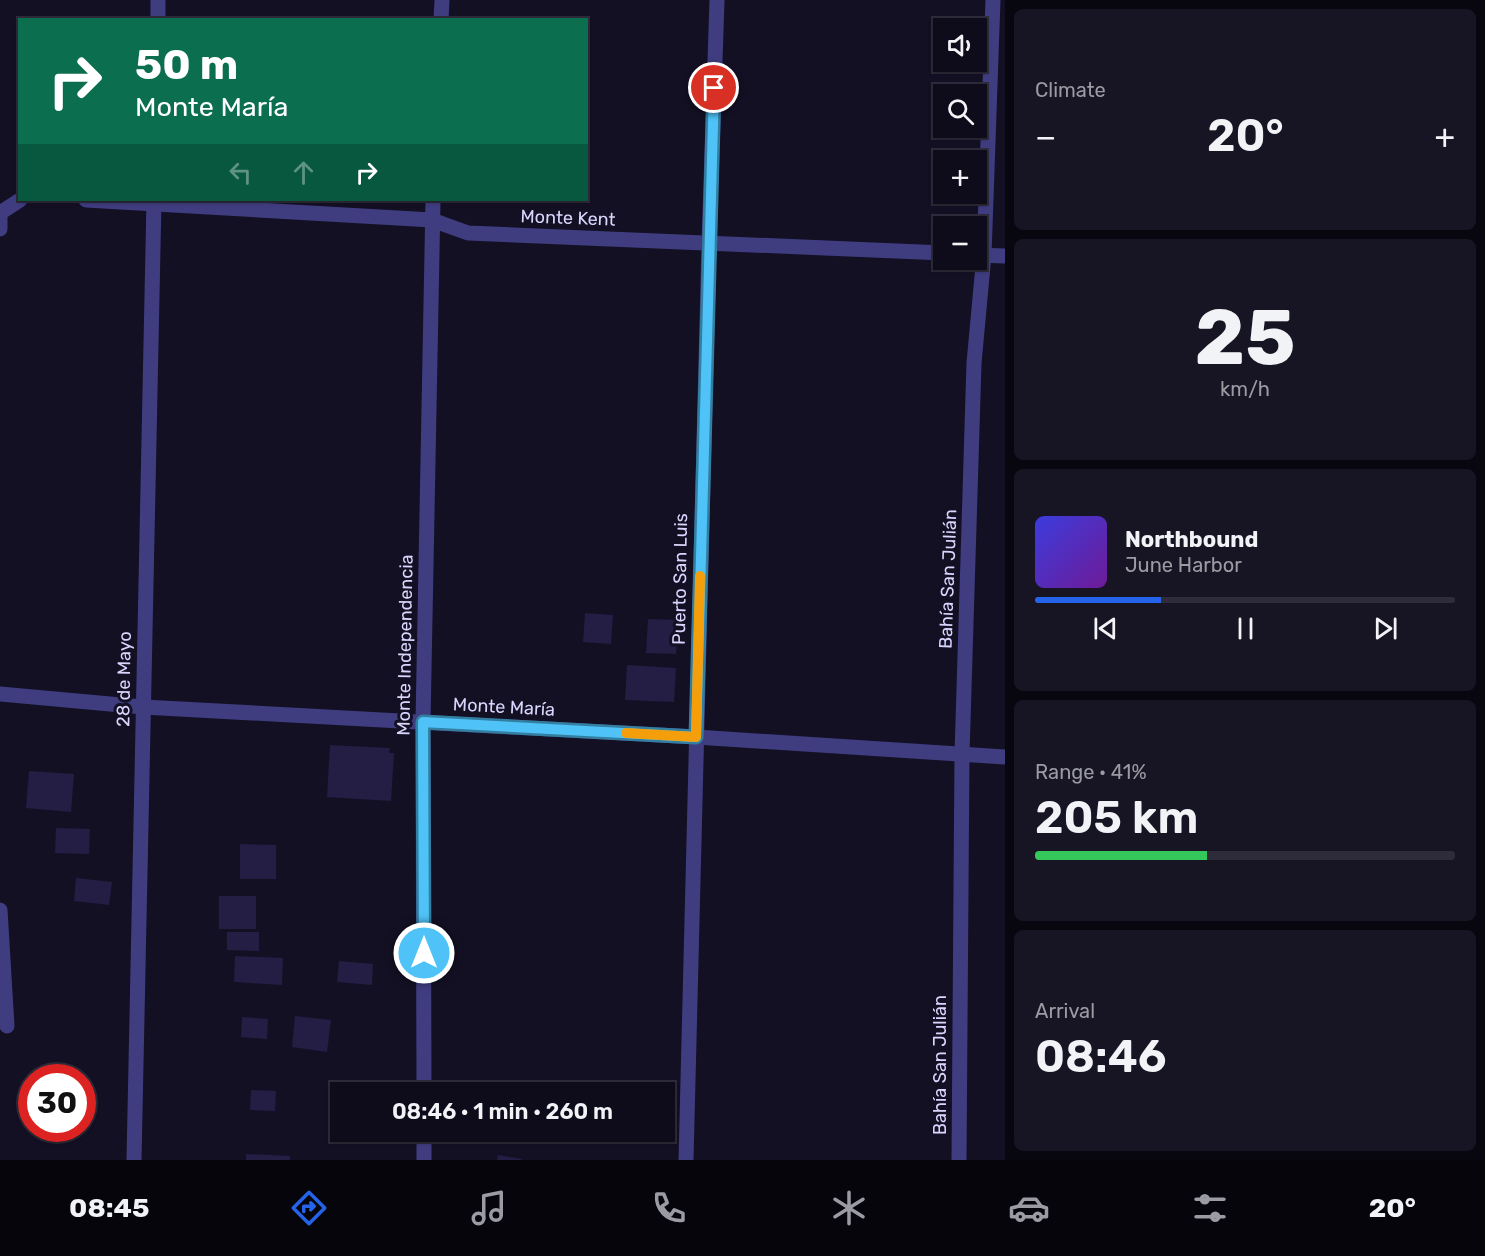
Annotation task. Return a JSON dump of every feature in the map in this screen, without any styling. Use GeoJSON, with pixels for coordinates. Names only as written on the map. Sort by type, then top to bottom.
{"type":"FeatureCollection","features":[{"type":"Feature","properties":{"kind":"street"},"geometry":{"type":"LineString","coordinates":[[158,0],[158,18]]}},
{"type":"Feature","properties":{"kind":"street"},"geometry":{"type":"LineString","coordinates":[[441,18],[442,0]]}},
{"type":"Feature","properties":{"kind":"street","name":"Puerto San Luis"},"geometry":{"type":"LineString","coordinates":[[686,1160],[717,0]]}},
{"type":"Feature","properties":{"kind":"street","name":"Bahía San Julián"},"geometry":{"type":"LineString","coordinates":[[982,216],[993,0]]}},
{"type":"Feature","properties":{"kind":"street"},"geometry":{"type":"LineString","coordinates":[[0,229],[0,213],[19,201]]}},
{"type":"Feature","properties":{"kind":"street","name":"Monte Kent"},"geometry":{"type":"LineString","coordinates":[[154,201],[432,220],[468,233],[933,253]]}},
{"type":"Feature","properties":{"kind":"street","name":"28 de Mayo"},"geometry":{"type":"LineString","coordinates":[[134,1160],[154,201]]}},
{"type":"Feature","properties":{"kind":"street","name":"Monte Independencia"},"geometry":{"type":"LineString","coordinates":[[424,1082],[423,722],[433,201]]}},
{"type":"Feature","properties":{"kind":"street"},"geometry":{"type":"LineString","coordinates":[[987,255],[1005,256]]}},
{"type":"Feature","properties":{"kind":"street","name":"Bahía San Julián"},"geometry":{"type":"LineString","coordinates":[[958,1160],[962,754],[974,363],[979,270]]}},
{"type":"Feature","properties":{"kind":"street","name":"Monte María"},"geometry":{"type":"LineString","coordinates":[[0,694],[143,707],[696,737],[1005,757]]}},
{"type":"Feature","properties":{"kind":"street"},"geometry":{"type":"LineString","coordinates":[[0,910],[7,1026]]}},
{"type":"Feature","properties":{"kind":"street"},"geometry":{"type":"LineString","coordinates":[[424,1142],[424,1160]]}},
{"type":"Feature","properties":{"kind":"building"},"geometry":{"type":"Polygon","coordinates":[[[585,613],[613,615],[611,644],[583,642],[585,613]]]}},
{"type":"Feature","properties":{"kind":"building"},"geometry":{"type":"Polygon","coordinates":[[[648,619],[678,620],[676,654],[646,653],[648,619]]]}},
{"type":"Feature","properties":{"kind":"building"},"geometry":{"type":"Polygon","coordinates":[[[627,665],[676,668],[674,702],[625,700],[627,665]]]}},
{"type":"Feature","properties":{"kind":"building"},"geometry":{"type":"Polygon","coordinates":[[[330,745],[390,748],[389,753],[394,753],[391,801],[327,797],[330,745]]]}},
{"type":"Feature","properties":{"kind":"building"},"geometry":{"type":"Polygon","coordinates":[[[29,771],[74,774],[71,812],[26,808],[29,771]]]}},
{"type":"Feature","properties":{"kind":"building"},"geometry":{"type":"Polygon","coordinates":[[[56,828],[90,829],[89,854],[55,853],[56,828]]]}},
{"type":"Feature","properties":{"kind":"building"},"geometry":{"type":"Polygon","coordinates":[[[240,844],[276,845],[276,879],[240,879],[240,844]]]}},
{"type":"Feature","properties":{"kind":"building"},"geometry":{"type":"Polygon","coordinates":[[[76,878],[112,882],[109,905],[74,901],[76,878]]]}},
{"type":"Feature","properties":{"kind":"building"},"geometry":{"type":"Polygon","coordinates":[[[219,896],[256,896],[256,929],[219,929],[219,896]]]}},
{"type":"Feature","properties":{"kind":"building"},"geometry":{"type":"Polygon","coordinates":[[[227,932],[259,932],[259,951],[227,950],[227,932]]]}},
{"type":"Feature","properties":{"kind":"building"},"geometry":{"type":"Polygon","coordinates":[[[235,956],[283,958],[282,985],[234,982],[235,956]]]}},
{"type":"Feature","properties":{"kind":"building"},"geometry":{"type":"Polygon","coordinates":[[[339,961],[373,964],[372,985],[337,982],[339,961]]]}},
{"type":"Feature","properties":{"kind":"building"},"geometry":{"type":"Polygon","coordinates":[[[295,1016],[331,1020],[327,1052],[292,1047],[295,1016]]]}},
{"type":"Feature","properties":{"kind":"building"},"geometry":{"type":"Polygon","coordinates":[[[242,1017],[268,1019],[267,1039],[241,1037],[242,1017]]]}},
{"type":"Feature","properties":{"kind":"building"},"geometry":{"type":"Polygon","coordinates":[[[251,1090],[276,1091],[275,1111],[250,1110],[251,1090]]]}},
{"type":"Feature","properties":{"kind":"building"},"geometry":{"type":"Polygon","coordinates":[[[246,1154],[290,1156],[290,1160],[246,1160],[246,1154]]]}},
{"type":"Feature","properties":{"kind":"building"},"geometry":{"type":"Polygon","coordinates":[[[498,1155],[522,1159],[497,1160],[498,1155]]]}},
{"type":"Feature","properties":{"kind":"slow traffic"},"geometry":{"type":"LineString","coordinates":[[626,733],[696,737],[700,576]]}},
{"type":"Feature","properties":{"kind":"route"},"geometry":{"type":"LineString","coordinates":[[424,953],[423,722],[696,737],[714,88]]}}]}
